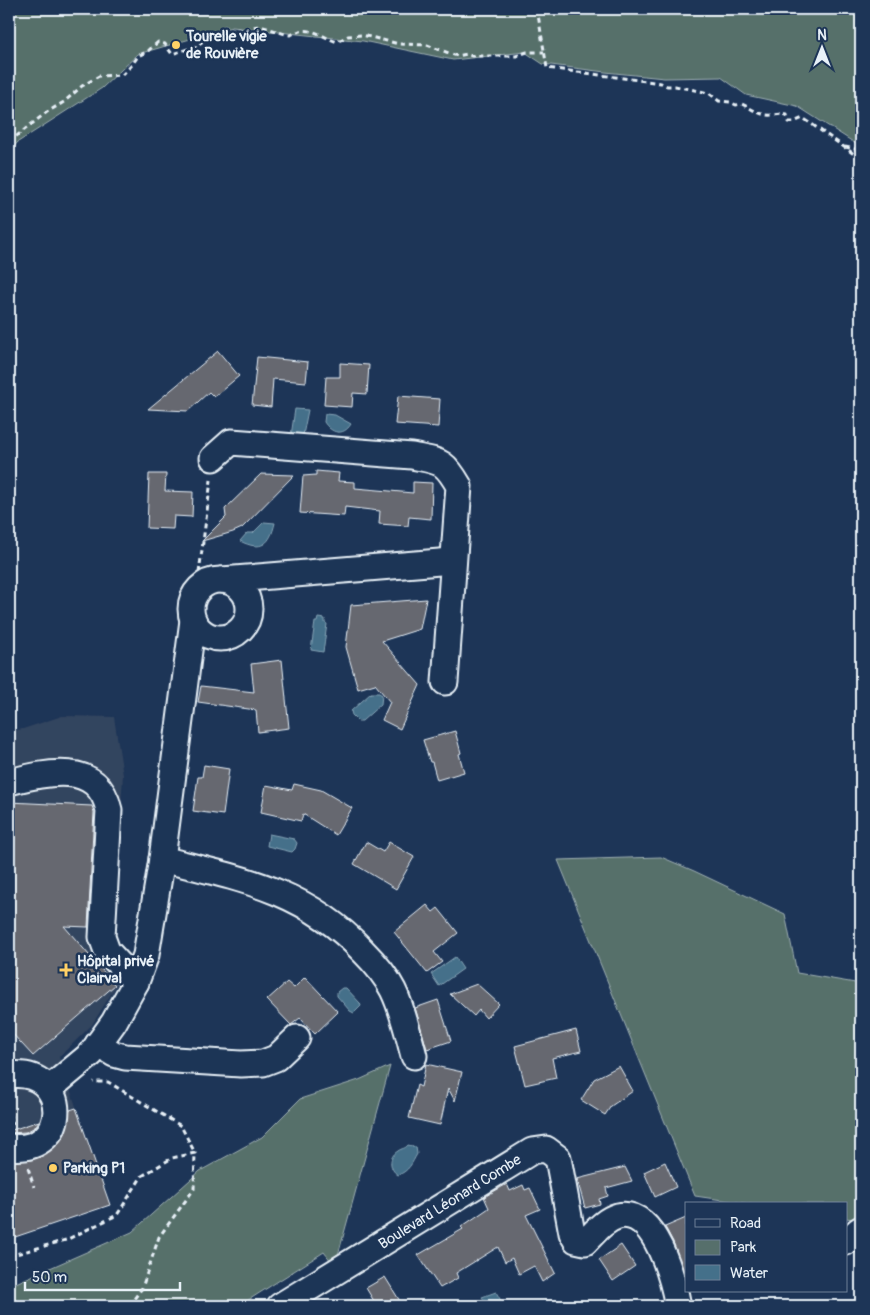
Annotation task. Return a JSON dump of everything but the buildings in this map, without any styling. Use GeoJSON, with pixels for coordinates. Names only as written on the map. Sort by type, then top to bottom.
{"type":"FeatureCollection","features":[{"type":"Feature","properties":{"kind":"street"},"geometry":{"type":"LineString","coordinates":[[213,458],[231,442],[412,456],[437,461],[449,469],[459,486],[452,561],[445,682]]}},
{"type":"Feature","properties":{"kind":"street"},"geometry":{"type":"LineString","coordinates":[[49,1088],[79,1076],[94,1049],[122,1010],[136,982],[146,955],[162,859],[193,620],[192,600],[197,591],[212,581],[452,561]]}},
{"type":"Feature","properties":{"kind":"street"},"geometry":{"type":"LineString","coordinates":[[193,620],[206,634],[215,637],[234,635],[247,621],[249,603],[245,594],[231,582],[222,580]]}},
{"type":"Feature","properties":{"kind":"street"},"geometry":{"type":"LineString","coordinates":[[9,782],[46,773],[65,772],[84,777],[100,787],[106,797],[109,810],[102,937],[107,951],[136,982]]}},
{"type":"Feature","properties":{"kind":"street"},"geometry":{"type":"LineString","coordinates":[[162,859],[238,877],[275,890],[308,906],[346,933],[374,963],[393,989],[414,1056]]}},
{"type":"Feature","properties":{"kind":"street"},"geometry":{"type":"LineString","coordinates":[[94,1049],[125,1057],[263,1064],[276,1058],[297,1038]]}},
{"type":"Feature","properties":{"kind":"street"},"geometry":{"type":"LineString","coordinates":[[9,1075],[26,1074],[39,1079],[49,1088],[55,1100],[56,1115],[53,1128],[46,1137],[35,1145],[22,1149],[12,1138]]}},
{"type":"Feature","properties":{"kind":"street","name":"Boulevard Léonard Combe"},"geometry":{"type":"LineString","coordinates":[[280,1306],[532,1151],[546,1149],[558,1158],[572,1233],[576,1240],[585,1242],[607,1221],[618,1216],[630,1215],[644,1223],[654,1236],[667,1265],[678,1306]]}},
{"type":"Feature","properties":{"kind":"street"},"geometry":{"type":"LineString","coordinates":[[848,1241],[851,1240],[856,1231],[861,1229]]}},
{"type":"Feature","properties":{"kind":"path"},"geometry":{"type":"LineString","coordinates":[[537,9],[547,68],[675,86],[709,93],[719,101],[730,102],[736,106],[742,104],[763,114],[778,113],[787,116],[790,122],[803,118],[861,159]]}},
{"type":"Feature","properties":{"kind":"path"},"geometry":{"type":"LineString","coordinates":[[9,142],[47,112],[64,102],[82,86],[99,76],[122,75],[138,56],[148,51],[158,42],[165,44],[172,54],[198,46],[205,38],[209,38],[225,27],[230,31],[262,26],[282,34],[291,35],[299,30],[305,30],[337,42],[348,36],[362,35],[399,44],[427,45],[457,56],[467,54],[472,56],[516,56],[527,52],[544,52]]}},
{"type":"Feature","properties":{"kind":"path"},"geometry":{"type":"LineString","coordinates":[[844,147],[861,150]]}},
{"type":"Feature","properties":{"kind":"path"},"geometry":{"type":"LineString","coordinates":[[200,564],[213,458]]}},
{"type":"Feature","properties":{"kind":"path"},"geometry":{"type":"LineString","coordinates":[[79,1076],[108,1082],[181,1126],[195,1153],[194,1189],[159,1237],[142,1288],[128,1306]]}},
{"type":"Feature","properties":{"kind":"path"},"geometry":{"type":"LineString","coordinates":[[9,1114],[12,1138]]}},
{"type":"Feature","properties":{"kind":"path"},"geometry":{"type":"LineString","coordinates":[[9,1256],[66,1240],[117,1215],[142,1176],[172,1158],[195,1153]]}},
{"type":"Feature","properties":{"kind":"shaded area","name":"Hôpital privé Clairval"},"geometry":{"type":"Polygon","coordinates":[[[62,716],[114,717],[123,775],[112,946],[132,954],[116,986],[92,1025],[59,1057],[110,1205],[9,1239],[9,731],[23,729],[62,716]]]}},
{"type":"Feature","properties":{"kind":"green space"},"geometry":{"type":"Polygon","coordinates":[[[9,9],[861,9],[861,147],[797,106],[746,95],[721,77],[664,78],[605,72],[543,64],[525,52],[453,60],[363,41],[232,27],[138,54],[102,88],[18,142],[9,152],[9,9]]]}},
{"type":"Feature","properties":{"kind":"green space"},"geometry":{"type":"Polygon","coordinates":[[[661,857],[785,914],[797,973],[861,984],[861,1220],[848,1218],[848,1202],[736,1202],[695,1196],[558,860],[661,857]]]}},
{"type":"Feature","properties":{"kind":"green space"},"geometry":{"type":"Polygon","coordinates":[[[390,1066],[335,1266],[324,1252],[239,1306],[9,1306],[9,1286],[132,1232],[200,1171],[262,1137],[300,1099],[359,1080],[390,1066]]]}},
{"type":"Feature","properties":{"kind":"water"},"geometry":{"type":"Polygon","coordinates":[[[295,409],[308,410],[303,435],[291,436],[295,409]]]}},
{"type":"Feature","properties":{"kind":"water"},"geometry":{"type":"Polygon","coordinates":[[[325,414],[335,415],[351,424],[344,431],[334,431],[324,422],[325,414]]]}},
{"type":"Feature","properties":{"kind":"water"},"geometry":{"type":"Polygon","coordinates":[[[264,522],[275,523],[268,541],[259,546],[254,546],[240,541],[247,533],[253,533],[264,522]]]}},
{"type":"Feature","properties":{"kind":"water"},"geometry":{"type":"Polygon","coordinates":[[[318,618],[325,619],[327,624],[323,652],[311,650],[315,622],[317,622],[318,618]]]}},
{"type":"Feature","properties":{"kind":"water"},"geometry":{"type":"Polygon","coordinates":[[[371,693],[382,695],[381,704],[362,721],[358,721],[351,711],[371,693]]]}},
{"type":"Feature","properties":{"kind":"water"},"geometry":{"type":"Polygon","coordinates":[[[269,834],[294,839],[297,843],[295,849],[292,852],[267,846],[269,834]]]}},
{"type":"Feature","properties":{"kind":"water"},"geometry":{"type":"Polygon","coordinates":[[[455,957],[463,969],[439,986],[431,974],[455,957]]]}},
{"type":"Feature","properties":{"kind":"water"},"geometry":{"type":"Polygon","coordinates":[[[342,988],[346,988],[360,1003],[361,1006],[354,1013],[337,996],[337,992],[342,988]]]}},
{"type":"Feature","properties":{"kind":"water"},"geometry":{"type":"Polygon","coordinates":[[[408,1145],[416,1147],[417,1154],[408,1169],[398,1175],[391,1166],[391,1160],[399,1150],[408,1145]]]}},
{"type":"Feature","properties":{"kind":"water"},"geometry":{"type":"Polygon","coordinates":[[[496,1292],[504,1306],[488,1306],[482,1297],[496,1292]]]}},
{"type":"Feature","properties":{"kind":"place","name":"Tourelle vigie de Rouvière"},"geometry":{"type":"Point","coordinates":[176,45]}},
{"type":"Feature","properties":{"kind":"place","name":"Hôpital privé Clairval"},"geometry":{"type":"Point","coordinates":[66,970]}},
{"type":"Feature","properties":{"kind":"place","name":"Parking P1"},"geometry":{"type":"Point","coordinates":[53,1168]}}]}
